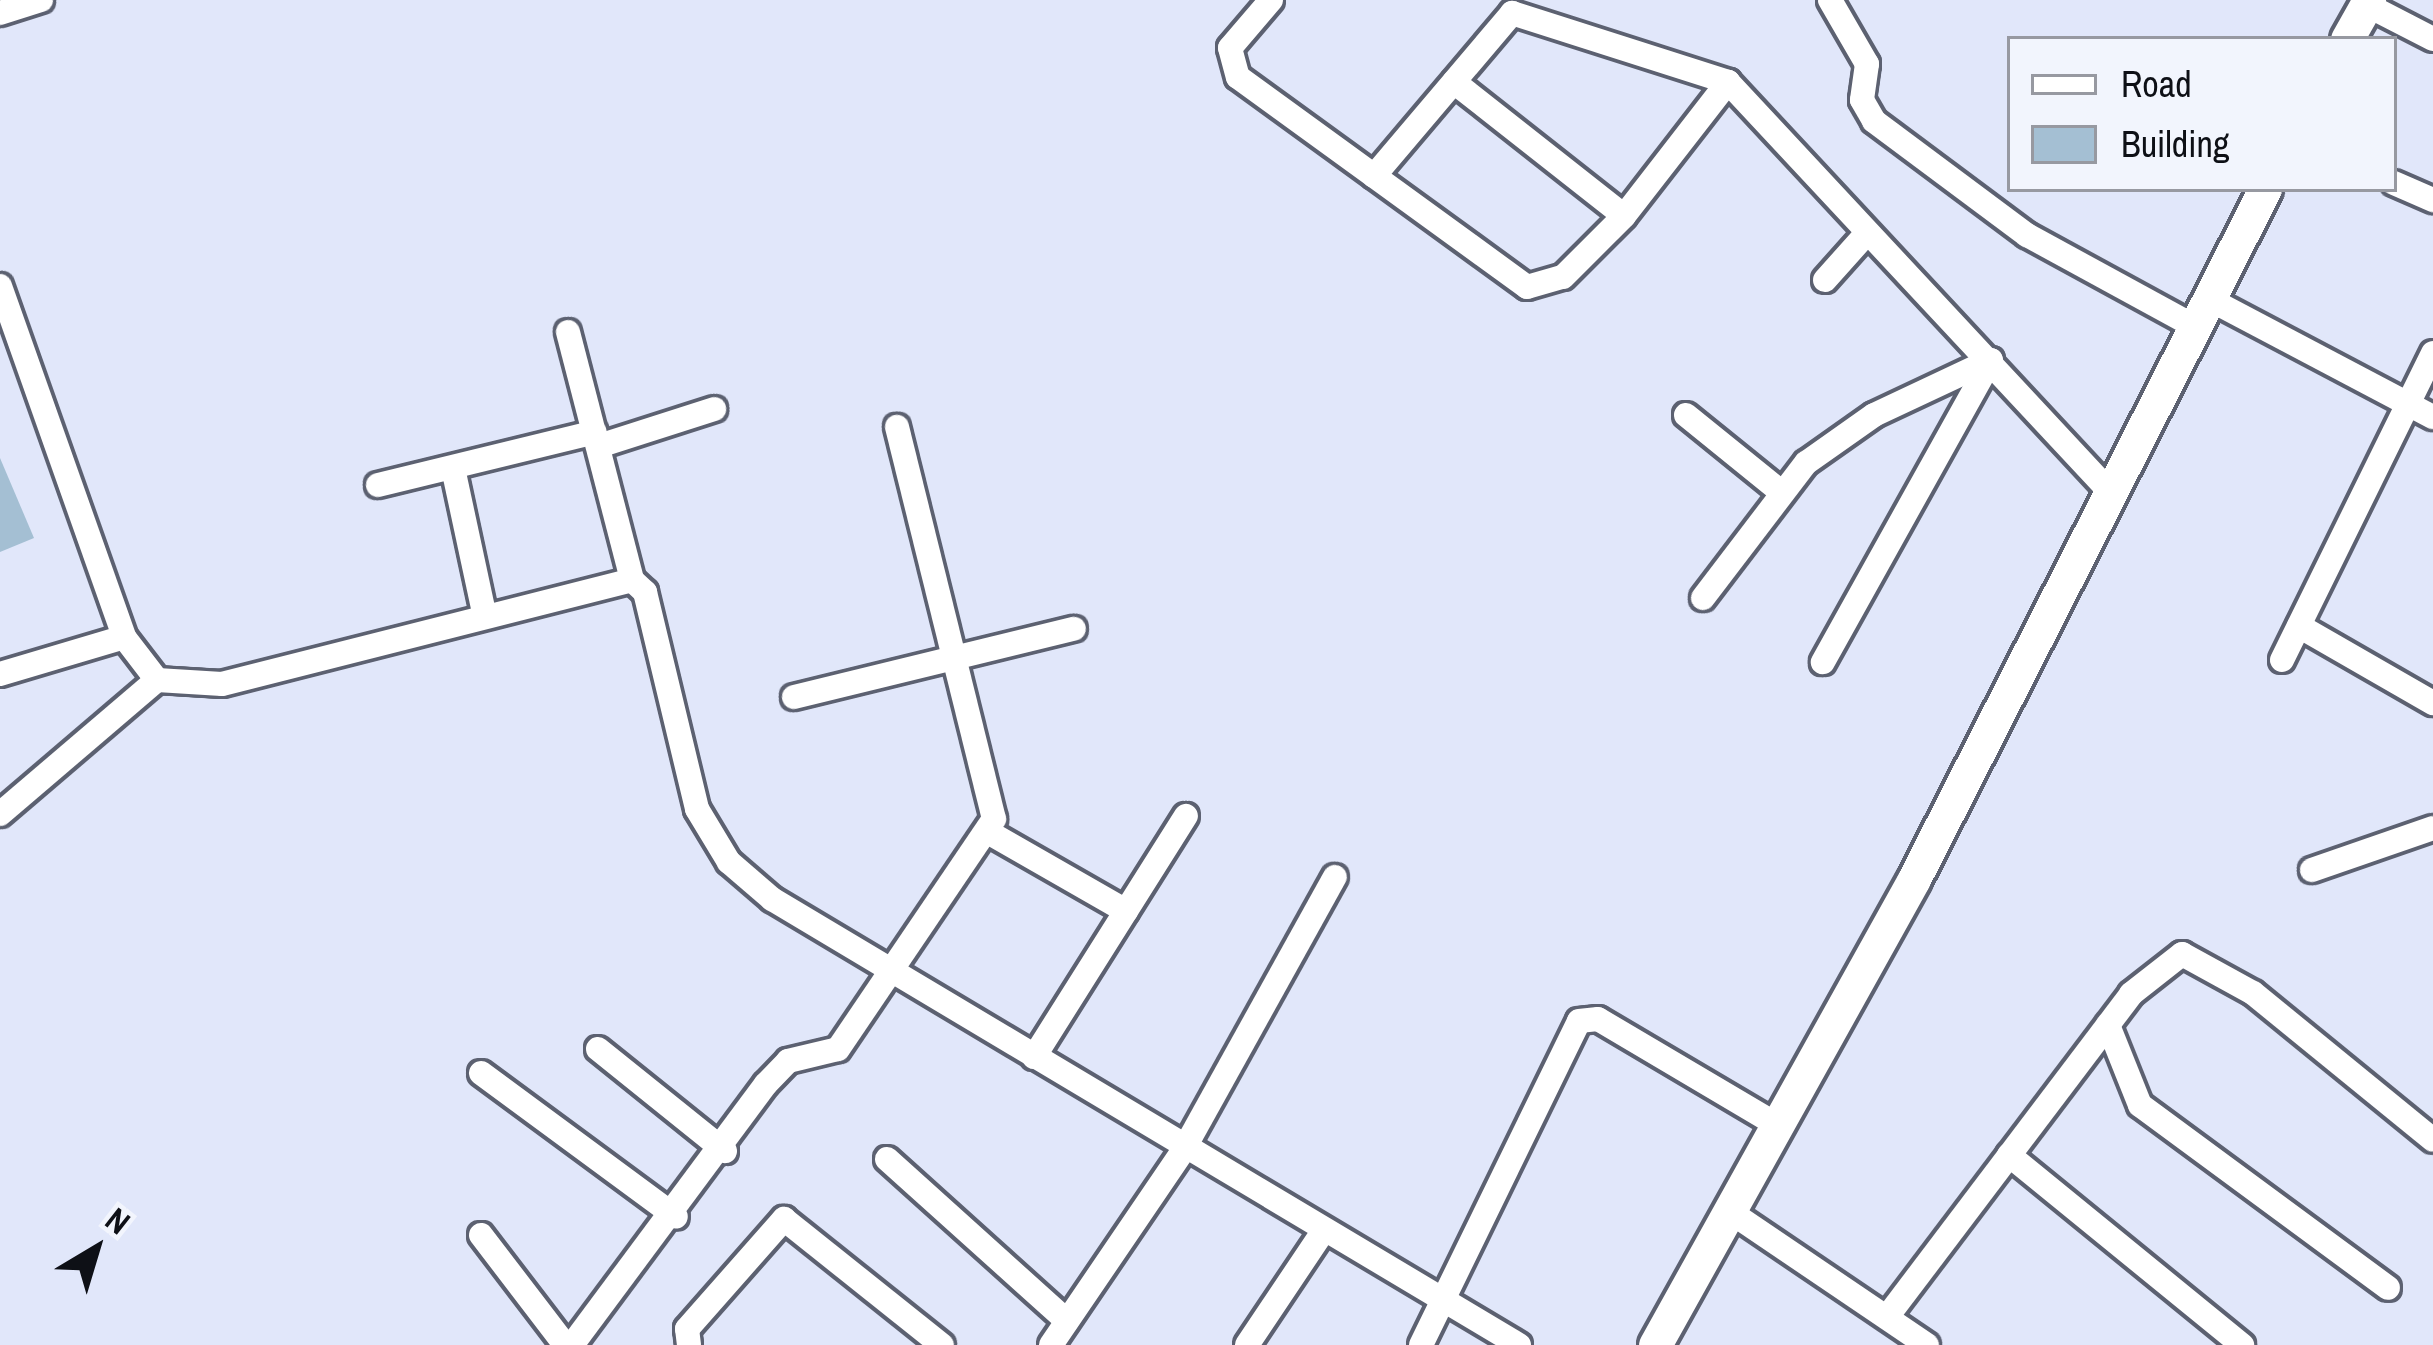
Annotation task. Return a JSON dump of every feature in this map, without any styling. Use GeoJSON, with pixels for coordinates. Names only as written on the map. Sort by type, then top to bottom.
{"type":"FeatureCollection","features":[{"type":"Feature","properties":{"kind":"main road"},"geometry":{"type":"LineString","coordinates":[[2349,36],[2368,3]]}},
{"type":"Feature","properties":{"kind":"main road"},"geometry":{"type":"LineString","coordinates":[[1655,1345],[1778,1125],[2112,494],[2262,192]]}},
{"type":"Feature","properties":{"kind":"street"},"geometry":{"type":"LineString","coordinates":[[0,13],[41,0]]}},
{"type":"Feature","properties":{"kind":"street"},"geometry":{"type":"LineString","coordinates":[[1271,0],[1227,62],[1373,176],[1527,286],[1563,277],[1624,216],[1728,82]]}},
{"type":"Feature","properties":{"kind":"street"},"geometry":{"type":"LineString","coordinates":[[1830,0],[1867,64],[1862,100],[1874,122],[2027,235],[2433,417]]}},
{"type":"Feature","properties":{"kind":"street"},"geometry":{"type":"LineString","coordinates":[[2368,3],[2433,39]]}},
{"type":"Feature","properties":{"kind":"street"},"geometry":{"type":"LineString","coordinates":[[1373,176],[1515,7],[1728,82],[2112,494]]}},
{"type":"Feature","properties":{"kind":"street"},"geometry":{"type":"LineString","coordinates":[[1454,82],[1624,216]]}},
{"type":"Feature","properties":{"kind":"street"},"geometry":{"type":"LineString","coordinates":[[2397,184],[2433,200]]}},
{"type":"Feature","properties":{"kind":"street"},"geometry":{"type":"LineString","coordinates":[[1825,280],[1868,233]]}},
{"type":"Feature","properties":{"kind":"street"},"geometry":{"type":"LineString","coordinates":[[0,286],[124,637],[157,680]]}},
{"type":"Feature","properties":{"kind":"street"},"geometry":{"type":"LineString","coordinates":[[568,332],[632,580],[645,592],[698,809],[729,862],[888,969],[1322,1233],[1519,1345]]}},
{"type":"Feature","properties":{"kind":"street"},"geometry":{"type":"LineString","coordinates":[[2282,660],[2433,352]]}},
{"type":"Feature","properties":{"kind":"street"},"geometry":{"type":"LineString","coordinates":[[1703,598],[1780,491],[1874,415],[1990,361]]}},
{"type":"Feature","properties":{"kind":"street"},"geometry":{"type":"LineString","coordinates":[[1823,662],[1990,361]]}},
{"type":"Feature","properties":{"kind":"street"},"geometry":{"type":"LineString","coordinates":[[378,485],[714,410]]}},
{"type":"Feature","properties":{"kind":"street"},"geometry":{"type":"LineString","coordinates":[[1686,415],[1780,491]]}},
{"type":"Feature","properties":{"kind":"street"},"geometry":{"type":"LineString","coordinates":[[481,1235],[568,1345],[676,1217],[788,1061],[838,1049],[888,969],[988,832],[996,800],[897,428]]}},
{"type":"Feature","properties":{"kind":"street"},"geometry":{"type":"LineString","coordinates":[[453,468],[484,613]]}},
{"type":"Feature","properties":{"kind":"street"},"geometry":{"type":"LineString","coordinates":[[0,814],[157,680],[222,684],[484,613],[632,580]]}},
{"type":"Feature","properties":{"kind":"street"},"geometry":{"type":"LineString","coordinates":[[2299,626],[2433,703]]}},
{"type":"Feature","properties":{"kind":"street"},"geometry":{"type":"LineString","coordinates":[[794,697],[1074,628]]}},
{"type":"Feature","properties":{"kind":"street"},"geometry":{"type":"LineString","coordinates":[[0,674],[124,637]]}},
{"type":"Feature","properties":{"kind":"street"},"geometry":{"type":"LineString","coordinates":[[1034,1057],[1186,816]]}},
{"type":"Feature","properties":{"kind":"street"},"geometry":{"type":"LineString","coordinates":[[2312,870],[2433,828]]}},
{"type":"Feature","properties":{"kind":"street"},"geometry":{"type":"LineString","coordinates":[[988,832],[1126,911]]}},
{"type":"Feature","properties":{"kind":"street"},"geometry":{"type":"LineString","coordinates":[[1051,1345],[1184,1149],[1336,878]]}},
{"type":"Feature","properties":{"kind":"street"},"geometry":{"type":"LineString","coordinates":[[1887,1317],[2108,1025],[2162,962],[2206,960],[2433,1140]]}},
{"type":"Feature","properties":{"kind":"street"},"geometry":{"type":"LineString","coordinates":[[1421,1345],[1579,1021],[1598,1019],[1778,1125]]}},
{"type":"Feature","properties":{"kind":"street"},"geometry":{"type":"LineString","coordinates":[[2108,1025],[2140,1106],[2388,1288]]}},
{"type":"Feature","properties":{"kind":"street"},"geometry":{"type":"LineString","coordinates":[[598,1049],[725,1150]]}},
{"type":"Feature","properties":{"kind":"street"},"geometry":{"type":"LineString","coordinates":[[481,1073],[676,1217]]}},
{"type":"Feature","properties":{"kind":"street"},"geometry":{"type":"LineString","coordinates":[[2009,1155],[2242,1345]]}},
{"type":"Feature","properties":{"kind":"street"},"geometry":{"type":"LineString","coordinates":[[887,1160],[1067,1321]]}},
{"type":"Feature","properties":{"kind":"street"},"geometry":{"type":"LineString","coordinates":[[1730,1211],[1927,1345]]}},
{"type":"Feature","properties":{"kind":"street"},"geometry":{"type":"LineString","coordinates":[[688,1345],[687,1329],[784,1219],[942,1345]]}},
{"type":"Feature","properties":{"kind":"street"},"geometry":{"type":"LineString","coordinates":[[1246,1345],[1322,1233]]}},
{"type":"Feature","properties":{"kind":"building"},"geometry":{"type":"Polygon","coordinates":[[[0,458],[34,538],[0,552],[0,458]]]}}]}
